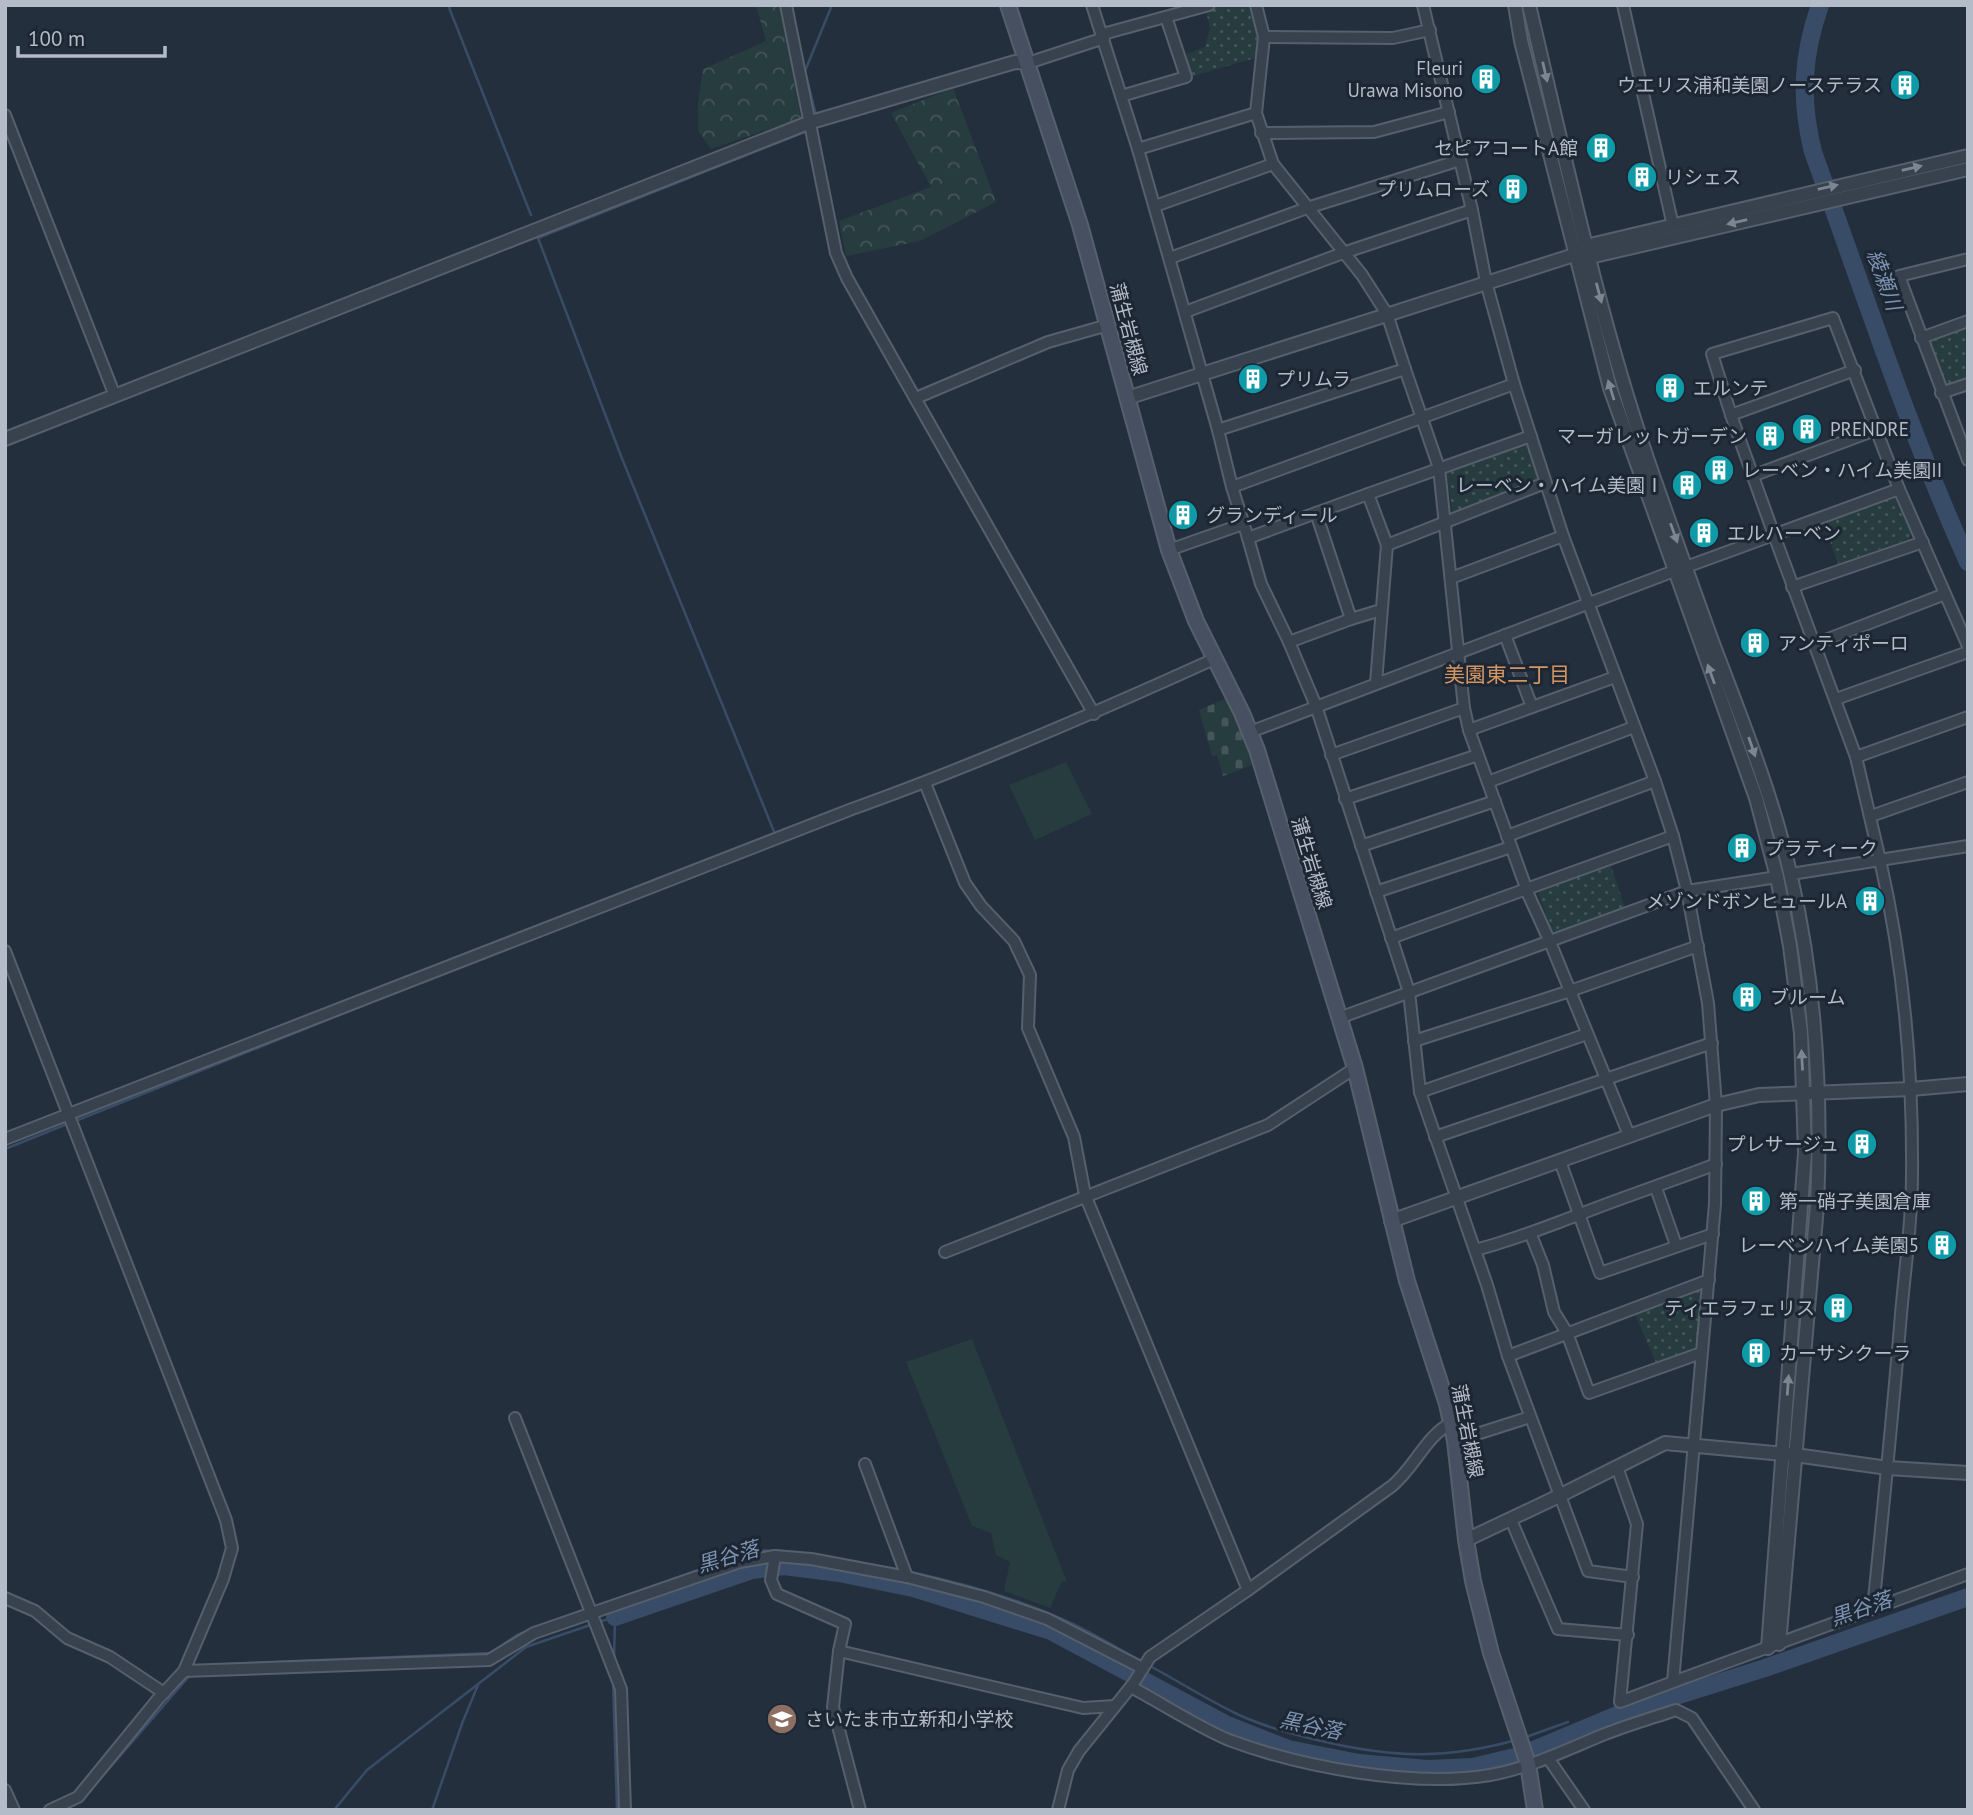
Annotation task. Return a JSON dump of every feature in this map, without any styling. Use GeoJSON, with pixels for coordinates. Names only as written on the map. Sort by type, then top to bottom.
{"type":"FeatureCollection","features":[{"type":"Feature","properties":{"kind":"main road","name":"蒲生岩槻線"},"geometry":{"type":"LineString","coordinates":[[1009,5],[1059,155],[1168,550],[1182,589],[1250,732],[1355,1068],[1391,1221],[1451,1423],[1472,1581],[1491,1653],[1526,1757],[1535,1810]]}},
{"type":"Feature","properties":{"kind":"street"},"geometry":{"type":"LineString","coordinates":[[786,5],[836,253],[846,278],[1094,714]]}},
{"type":"Feature","properties":{"kind":"street"},"geometry":{"type":"LineString","coordinates":[[1092,5],[1155,206],[1261,584],[1316,706],[1409,992],[1420,1092],[1475,1250],[1508,1356],[1588,1571],[1633,1577]]}},
{"type":"Feature","properties":{"kind":"street"},"geometry":{"type":"LineString","coordinates":[[5,439],[808,123],[1015,62],[1028,63],[1103,36],[1191,8],[1209,5]]}},
{"type":"Feature","properties":{"kind":"street"},"geometry":{"type":"LineString","coordinates":[[1256,5],[1264,37],[1255,113],[1261,132],[1273,164],[1362,275],[1387,314],[1439,468],[1464,708],[1469,730],[1526,888],[1629,1135]]}},
{"type":"Feature","properties":{"kind":"street"},"geometry":{"type":"LineString","coordinates":[[1423,5],[1461,160],[1486,282],[1514,384],[1563,536],[1655,781],[1673,836],[1698,946],[1712,1043],[1716,1164],[1713,1234],[1674,1682]]}},
{"type":"Feature","properties":{"kind":"street"},"geometry":{"type":"LineString","coordinates":[[1515,5],[1521,41],[1574,255],[1610,388],[1749,739],[1791,874],[1810,984],[1819,1092],[1817,1206],[1789,1454]]}},
{"type":"Feature","properties":{"kind":"street"},"geometry":{"type":"LineString","coordinates":[[1529,5],[1588,251],[1643,444],[1680,569],[1756,798],[1777,877],[1796,985],[1804,1092],[1805,1153],[1789,1454],[1774,1646]]}},
{"type":"Feature","properties":{"kind":"street"},"geometry":{"type":"LineString","coordinates":[[1623,5],[1673,226]]}},
{"type":"Feature","properties":{"kind":"street"},"geometry":{"type":"LineString","coordinates":[[1121,96],[1185,77],[1166,16]]}},
{"type":"Feature","properties":{"kind":"street"},"geometry":{"type":"LineString","coordinates":[[1264,37],[1393,38],[1430,30]]}},
{"type":"Feature","properties":{"kind":"street"},"geometry":{"type":"LineString","coordinates":[[1261,132],[1374,132],[1450,112]]}},
{"type":"Feature","properties":{"kind":"street"},"geometry":{"type":"LineString","coordinates":[[1138,149],[1255,113]]}},
{"type":"Feature","properties":{"kind":"street"},"geometry":{"type":"LineString","coordinates":[[5,115],[115,396]]}},
{"type":"Feature","properties":{"kind":"street"},"geometry":{"type":"LineString","coordinates":[[1588,251],[1858,187],[1968,156]]}},
{"type":"Feature","properties":{"kind":"street"},"geometry":{"type":"LineString","coordinates":[[1170,258],[1307,208],[1461,160]]}},
{"type":"Feature","properties":{"kind":"street"},"geometry":{"type":"LineString","coordinates":[[1155,206],[1273,164]]}},
{"type":"Feature","properties":{"kind":"street"},"geometry":{"type":"LineString","coordinates":[[1858,187],[1968,169]]}},
{"type":"Feature","properties":{"kind":"street"},"geometry":{"type":"LineString","coordinates":[[1127,398],[1574,255],[1673,226],[1802,200]]}},
{"type":"Feature","properties":{"kind":"street"},"geometry":{"type":"LineString","coordinates":[[1185,312],[1343,253],[1472,210]]}},
{"type":"Feature","properties":{"kind":"street"},"geometry":{"type":"LineString","coordinates":[[1968,260],[1899,276],[1968,460]]}},
{"type":"Feature","properties":{"kind":"street"},"geometry":{"type":"LineString","coordinates":[[1872,1609],[1888,1468],[1912,1179],[1909,1037],[1900,963],[1871,816],[1856,757],[1752,476],[1712,354],[1833,318],[1899,488],[1968,646]]}},
{"type":"Feature","properties":{"kind":"street"},"geometry":{"type":"LineString","coordinates":[[1921,338],[1968,321]]}},
{"type":"Feature","properties":{"kind":"street"},"geometry":{"type":"LineString","coordinates":[[916,398],[1048,342],[1108,325]]}},
{"type":"Feature","properties":{"kind":"street"},"geometry":{"type":"LineString","coordinates":[[1218,430],[1405,369]]}},
{"type":"Feature","properties":{"kind":"street"},"geometry":{"type":"LineString","coordinates":[[1731,415],[1855,370]]}},
{"type":"Feature","properties":{"kind":"street"},"geometry":{"type":"LineString","coordinates":[[1232,487],[1514,384]]}},
{"type":"Feature","properties":{"kind":"street"},"geometry":{"type":"LineString","coordinates":[[1941,393],[1968,384]]}},
{"type":"Feature","properties":{"kind":"street"},"geometry":{"type":"LineString","coordinates":[[1752,476],[1878,429]]}},
{"type":"Feature","properties":{"kind":"street"},"geometry":{"type":"LineString","coordinates":[[1248,538],[1531,436]]}},
{"type":"Feature","properties":{"kind":"street"},"geometry":{"type":"LineString","coordinates":[[1387,545],[1545,483]]}},
{"type":"Feature","properties":{"kind":"street"},"geometry":{"type":"LineString","coordinates":[[1250,732],[1899,488]]}},
{"type":"Feature","properties":{"kind":"street"},"geometry":{"type":"LineString","coordinates":[[1368,494],[1387,545],[1376,683]]}},
{"type":"Feature","properties":{"kind":"street"},"geometry":{"type":"LineString","coordinates":[[1316,513],[1351,619]]}},
{"type":"Feature","properties":{"kind":"street"},"geometry":{"type":"LineString","coordinates":[[1168,550],[1244,524]]}},
{"type":"Feature","properties":{"kind":"street"},"geometry":{"type":"LineString","coordinates":[[1451,578],[1563,536]]}},
{"type":"Feature","properties":{"kind":"street"},"geometry":{"type":"LineString","coordinates":[[1792,587],[1923,542]]}},
{"type":"Feature","properties":{"kind":"street"},"geometry":{"type":"LineString","coordinates":[[1815,644],[1945,594]]}},
{"type":"Feature","properties":{"kind":"street"},"geometry":{"type":"LineString","coordinates":[[1289,642],[1381,610]]}},
{"type":"Feature","properties":{"kind":"street"},"geometry":{"type":"LineString","coordinates":[[1505,635],[1532,707]]}},
{"type":"Feature","properties":{"kind":"street"},"geometry":{"type":"LineString","coordinates":[[1836,699],[1968,652]]}},
{"type":"Feature","properties":{"kind":"street"},"geometry":{"type":"LineString","coordinates":[[5,1139],[925,783],[1094,714],[1214,659]]}},
{"type":"Feature","properties":{"kind":"street"},"geometry":{"type":"LineString","coordinates":[[1469,730],[1615,677]]}},
{"type":"Feature","properties":{"kind":"street"},"geometry":{"type":"LineString","coordinates":[[1331,755],[1464,708]]}},
{"type":"Feature","properties":{"kind":"street"},"geometry":{"type":"LineString","coordinates":[[1856,757],[1968,717]]}},
{"type":"Feature","properties":{"kind":"street"},"geometry":{"type":"LineString","coordinates":[[1488,782],[1634,727]]}},
{"type":"Feature","properties":{"kind":"street"},"geometry":{"type":"LineString","coordinates":[[1345,799],[1478,755]]}},
{"type":"Feature","properties":{"kind":"street"},"geometry":{"type":"LineString","coordinates":[[1376,892],[1655,781]]}},
{"type":"Feature","properties":{"kind":"street"},"geometry":{"type":"LineString","coordinates":[[1871,816],[1968,782]]}},
{"type":"Feature","properties":{"kind":"street"},"geometry":{"type":"LineString","coordinates":[[925,783],[965,883],[981,906],[1014,941],[1030,975],[1028,1028],[1074,1137],[1085,1195],[1248,1590]]}},
{"type":"Feature","properties":{"kind":"street"},"geometry":{"type":"LineString","coordinates":[[1361,846],[1494,801]]}},
{"type":"Feature","properties":{"kind":"street"},"geometry":{"type":"LineString","coordinates":[[1391,938],[1673,836]]}},
{"type":"Feature","properties":{"kind":"street"},"geometry":{"type":"LineString","coordinates":[[1791,874],[1968,846]]}},
{"type":"Feature","properties":{"kind":"street"},"geometry":{"type":"LineString","coordinates":[[1339,1018],[1687,891],[1777,877]]}},
{"type":"Feature","properties":{"kind":"street"},"geometry":{"type":"LineString","coordinates":[[1414,1041],[1698,946]]}},
{"type":"Feature","properties":{"kind":"street"},"geometry":{"type":"LineString","coordinates":[[5,951],[230,1531],[232,1548],[223,1579],[184,1671],[78,1797],[50,1810]]}},
{"type":"Feature","properties":{"kind":"street"},"geometry":{"type":"LineString","coordinates":[[1420,1092],[1587,1034]]}},
{"type":"Feature","properties":{"kind":"street"},"geometry":{"type":"LineString","coordinates":[[1435,1137],[1712,1043]]}},
{"type":"Feature","properties":{"kind":"street"},"geometry":{"type":"LineString","coordinates":[[945,1252],[1268,1125],[1355,1068]]}},
{"type":"Feature","properties":{"kind":"street"},"geometry":{"type":"LineString","coordinates":[[1391,1221],[1716,1105],[1759,1096],[1804,1092],[1911,1089],[1968,1084]]}},
{"type":"Feature","properties":{"kind":"street"},"geometry":{"type":"LineString","coordinates":[[1560,1161],[1600,1273],[1713,1234]]}},
{"type":"Feature","properties":{"kind":"street"},"geometry":{"type":"LineString","coordinates":[[1475,1250],[1531,1235],[1579,1214],[1716,1164]]}},
{"type":"Feature","properties":{"kind":"street"},"geometry":{"type":"LineString","coordinates":[[1656,1188],[1676,1245]]}},
{"type":"Feature","properties":{"kind":"street"},"geometry":{"type":"LineString","coordinates":[[1531,1235],[1544,1265],[1554,1312],[1567,1333],[1589,1393],[1701,1353]]}},
{"type":"Feature","properties":{"kind":"street"},"geometry":{"type":"LineString","coordinates":[[1508,1356],[1709,1280]]}},
{"type":"Feature","properties":{"kind":"street"},"geometry":{"type":"LineString","coordinates":[[1455,1441],[1530,1417]]}},
{"type":"Feature","properties":{"kind":"street"},"geometry":{"type":"LineString","coordinates":[[515,1418],[594,1614],[621,1689],[625,1810]]}},
{"type":"Feature","properties":{"kind":"street"},"geometry":{"type":"LineString","coordinates":[[1058,1810],[1068,1770],[1079,1751],[1132,1685],[1150,1657],[1248,1590],[1399,1480],[1429,1440],[1451,1423]]}},
{"type":"Feature","properties":{"kind":"street"},"geometry":{"type":"LineString","coordinates":[[1466,1541],[1665,1443],[1789,1454],[1888,1468],[1968,1473]]}},
{"type":"Feature","properties":{"kind":"street"},"geometry":{"type":"LineString","coordinates":[[865,1464],[907,1577]]}},
{"type":"Feature","properties":{"kind":"street"},"geometry":{"type":"LineString","coordinates":[[1617,1467],[1637,1524],[1620,1702],[1968,1574]]}},
{"type":"Feature","properties":{"kind":"street"},"geometry":{"type":"LineString","coordinates":[[1511,1520],[1558,1629],[1628,1635]]}},
{"type":"Feature","properties":{"kind":"street"},"geometry":{"type":"LineString","coordinates":[[184,1671],[489,1660],[534,1633],[740,1562],[775,1556],[811,1559],[907,1577],[984,1597],[1047,1619],[1141,1670]]}},
{"type":"Feature","properties":{"kind":"street"},"geometry":{"type":"LineString","coordinates":[[775,1556],[771,1580],[777,1594],[845,1624],[833,1707],[860,1810]]}},
{"type":"Feature","properties":{"kind":"street"},"geometry":{"type":"LineString","coordinates":[[5,1598],[35,1611],[67,1638],[110,1657],[164,1693]]}},
{"type":"Feature","properties":{"kind":"street"},"geometry":{"type":"LineString","coordinates":[[839,1651],[1083,1709],[1115,1706]]}},
{"type":"Feature","properties":{"kind":"street"},"geometry":{"type":"LineString","coordinates":[[1132,1685],[1228,1739],[1296,1759],[1357,1772],[1423,1780],[1492,1775],[1526,1757],[1548,1758],[1608,1733],[1676,1710],[1692,1718],[1754,1810]]}},
{"type":"Feature","properties":{"kind":"street"},"geometry":{"type":"LineString","coordinates":[[1548,1758],[1584,1810]]}},
{"type":"Feature","properties":{"kind":"street"},"geometry":{"type":"LineString","coordinates":[[5,1790],[14,1810]]}},
{"type":"Feature","properties":{"kind":"green space"},"geometry":{"type":"Polygon","coordinates":[[[756,5],[779,5],[801,118],[711,149],[698,131],[698,102],[703,69],[766,41],[756,5]]]}},
{"type":"Feature","properties":{"kind":"green space"},"geometry":{"type":"Polygon","coordinates":[[[1225,5],[1250,5],[1258,35],[1255,58],[1190,77],[1184,55],[1205,47],[1210,28],[1206,11],[1225,5]]]}},
{"type":"Feature","properties":{"kind":"green space"},"geometry":{"type":"Polygon","coordinates":[[[953,88],[996,202],[920,241],[846,256],[839,221],[931,187],[891,113],[953,88]]]}},
{"type":"Feature","properties":{"kind":"green space"},"geometry":{"type":"Polygon","coordinates":[[[1968,326],[1968,379],[1946,387],[1927,345],[1929,340],[1968,326]]]}},
{"type":"Feature","properties":{"kind":"green space"},"geometry":{"type":"Polygon","coordinates":[[[1528,444],[1538,479],[1453,515],[1446,471],[1528,444]]]}},
{"type":"Feature","properties":{"kind":"green space"},"geometry":{"type":"Polygon","coordinates":[[[1891,495],[1895,498],[1911,534],[1909,539],[1838,564],[1823,521],[1891,495]]]}},
{"type":"Feature","properties":{"kind":"green space"},"geometry":{"type":"Polygon","coordinates":[[[1225,699],[1242,733],[1252,765],[1223,776],[1217,755],[1212,756],[1199,710],[1225,699]]]}},
{"type":"Feature","properties":{"kind":"green space"},"geometry":{"type":"Polygon","coordinates":[[[1066,762],[1092,814],[1035,840],[1009,785],[1066,762]]]}},
{"type":"Feature","properties":{"kind":"green space"},"geometry":{"type":"Polygon","coordinates":[[[1610,863],[1625,908],[1557,933],[1552,930],[1538,893],[1540,889],[1610,863]]]}},
{"type":"Feature","properties":{"kind":"green space"},"geometry":{"type":"Polygon","coordinates":[[[1699,1288],[1703,1290],[1697,1347],[1656,1363],[1635,1314],[1699,1288]]]}},
{"type":"Feature","properties":{"kind":"green space"},"geometry":{"type":"Polygon","coordinates":[[[972,1339],[1067,1582],[1062,1581],[1050,1608],[1004,1591],[1010,1562],[996,1555],[991,1533],[972,1526],[906,1362],[972,1339]]]}},
{"type":"Feature","properties":{"kind":"waterway"},"geometry":{"type":"LineString","coordinates":[[448,5],[531,215]]}},
{"type":"Feature","properties":{"kind":"waterway"},"geometry":{"type":"LineString","coordinates":[[816,115],[805,71],[832,5]]}},
{"type":"Feature","properties":{"kind":"waterway","name":"綾瀬川"},"geometry":{"type":"LineString","coordinates":[[1820,5],[1809,42],[1805,78],[1806,114],[1813,152],[1906,410],[1968,562]]}},
{"type":"Feature","properties":{"kind":"waterway"},"geometry":{"type":"LineString","coordinates":[[775,834],[621,456],[538,238],[807,131]]}},
{"type":"Feature","properties":{"kind":"waterway"},"geometry":{"type":"LineString","coordinates":[[504,950],[612,908]]}},
{"type":"Feature","properties":{"kind":"waterway"},"geometry":{"type":"LineString","coordinates":[[73,1122],[434,977]]}},
{"type":"Feature","properties":{"kind":"waterway"},"geometry":{"type":"LineString","coordinates":[[5,1149],[67,1124]]}},
{"type":"Feature","properties":{"kind":"waterway"},"geometry":{"type":"LineString","coordinates":[[593,1607],[738,1556],[760,1550],[787,1552]]}},
{"type":"Feature","properties":{"kind":"waterway"},"geometry":{"type":"LineString","coordinates":[[824,1556],[900,1570]]}},
{"type":"Feature","properties":{"kind":"waterway","name":"黒谷落"},"geometry":{"type":"LineString","coordinates":[[615,1617],[752,1570],[784,1566],[839,1573],[913,1588],[1051,1631],[1227,1725],[1288,1749],[1359,1763],[1427,1769],[1473,1767],[1519,1756],[1622,1713],[1765,1668],[1968,1597]]}},
{"type":"Feature","properties":{"kind":"waterway"},"geometry":{"type":"LineString","coordinates":[[910,1572],[1015,1600],[1075,1625],[1141,1661]]}},
{"type":"Feature","properties":{"kind":"waterway"},"geometry":{"type":"LineString","coordinates":[[570,1615],[586,1609]]}},
{"type":"Feature","properties":{"kind":"waterway"},"geometry":{"type":"LineString","coordinates":[[599,1622],[615,1617],[614,1660]]}},
{"type":"Feature","properties":{"kind":"waterway"},"geometry":{"type":"LineString","coordinates":[[334,1810],[367,1770],[526,1647],[593,1624]]}},
{"type":"Feature","properties":{"kind":"waterway"},"geometry":{"type":"LineString","coordinates":[[226,1664],[491,1653],[527,1631]]}},
{"type":"Feature","properties":{"kind":"waterway"},"geometry":{"type":"LineString","coordinates":[[1150,1666],[1224,1708],[1257,1722],[1351,1747],[1421,1754],[1467,1751],[1516,1740]]}},
{"type":"Feature","properties":{"kind":"waterway"},"geometry":{"type":"LineString","coordinates":[[81,1801],[191,1674]]}},
{"type":"Feature","properties":{"kind":"waterway"},"geometry":{"type":"LineString","coordinates":[[613,1680],[617,1810]]}},
{"type":"Feature","properties":{"kind":"waterway"},"geometry":{"type":"LineString","coordinates":[[432,1810],[478,1685]]}},
{"type":"Feature","properties":{"kind":"waterway"},"geometry":{"type":"LineString","coordinates":[[1526,1737],[1568,1722]]}},
{"type":"Feature","properties":{"kind":"place","name":"Fleuri Urawa Misono"},"geometry":{"type":"Point","coordinates":[1486,79]}},
{"type":"Feature","properties":{"kind":"place","name":"ウエリス浦和美園ノーステラス"},"geometry":{"type":"Point","coordinates":[1905,85]}},
{"type":"Feature","properties":{"kind":"place","name":"セピアコートA館"},"geometry":{"type":"Point","coordinates":[1601,148]}},
{"type":"Feature","properties":{"kind":"place","name":"リシェス"},"geometry":{"type":"Point","coordinates":[1642,177]}},
{"type":"Feature","properties":{"kind":"place","name":"プリムローズ"},"geometry":{"type":"Point","coordinates":[1513,189]}},
{"type":"Feature","properties":{"kind":"place","name":"プリムラ"},"geometry":{"type":"Point","coordinates":[1253,379]}},
{"type":"Feature","properties":{"kind":"place","name":"エルンテ"},"geometry":{"type":"Point","coordinates":[1670,388]}},
{"type":"Feature","properties":{"kind":"place","name":"PRENDRE"},"geometry":{"type":"Point","coordinates":[1807,429]}},
{"type":"Feature","properties":{"kind":"place","name":"マーガレットガーデン"},"geometry":{"type":"Point","coordinates":[1770,436]}},
{"type":"Feature","properties":{"kind":"place","name":"レーベン・ハイム美園II"},"geometry":{"type":"Point","coordinates":[1719,470]}},
{"type":"Feature","properties":{"kind":"place","name":"レーベン・ハイム美園Ⅰ"},"geometry":{"type":"Point","coordinates":[1687,485]}},
{"type":"Feature","properties":{"kind":"place","name":"グランディール"},"geometry":{"type":"Point","coordinates":[1183,515]}},
{"type":"Feature","properties":{"kind":"place","name":"エルハーベン"},"geometry":{"type":"Point","coordinates":[1704,533]}},
{"type":"Feature","properties":{"kind":"place","name":"アンティポーロ"},"geometry":{"type":"Point","coordinates":[1755,643]}},
{"type":"Feature","properties":{"kind":"place","name":"プラティーク"},"geometry":{"type":"Point","coordinates":[1742,848]}},
{"type":"Feature","properties":{"kind":"place","name":"メゾンドボンヒュールA"},"geometry":{"type":"Point","coordinates":[1870,901]}},
{"type":"Feature","properties":{"kind":"place","name":"ブルーム"},"geometry":{"type":"Point","coordinates":[1747,997]}},
{"type":"Feature","properties":{"kind":"place","name":"プレサージュ"},"geometry":{"type":"Point","coordinates":[1862,1144]}},
{"type":"Feature","properties":{"kind":"place","name":"第一硝子美園倉庫"},"geometry":{"type":"Point","coordinates":[1756,1201]}},
{"type":"Feature","properties":{"kind":"place","name":"レーベンハイム美園5"},"geometry":{"type":"Point","coordinates":[1942,1245]}},
{"type":"Feature","properties":{"kind":"place","name":"ティエラフェリス"},"geometry":{"type":"Point","coordinates":[1838,1308]}},
{"type":"Feature","properties":{"kind":"place","name":"カーサシクーラ"},"geometry":{"type":"Point","coordinates":[1756,1353]}},
{"type":"Feature","properties":{"kind":"place","name":"さいたま市立新和小学校"},"geometry":{"type":"Point","coordinates":[782,1719]}},
{"type":"Feature","properties":{"kind":"district","name":"美園東二丁目"},"geometry":{"type":"Point","coordinates":[1507,675]}}]}
